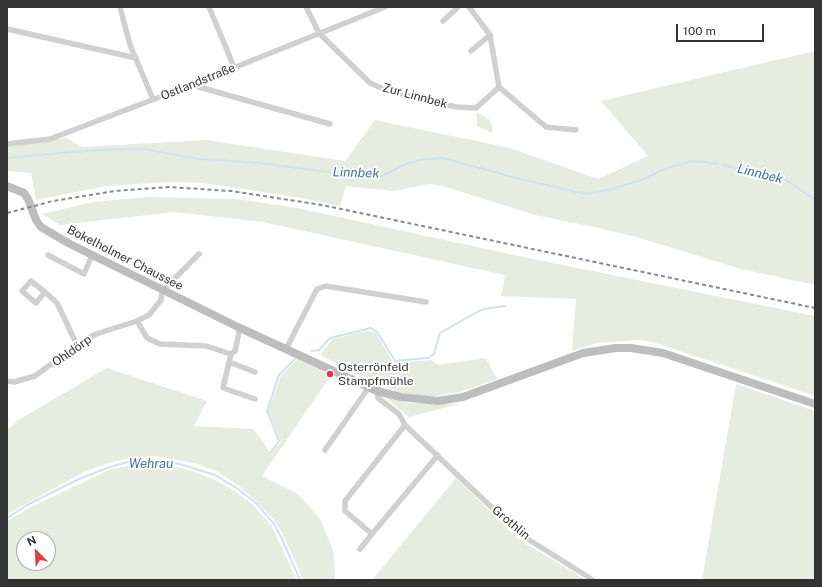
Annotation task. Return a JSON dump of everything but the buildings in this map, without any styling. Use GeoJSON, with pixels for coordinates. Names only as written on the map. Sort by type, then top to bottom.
{"type":"FeatureCollection","features":[{"type":"Feature","properties":{"kind":"main road","name":"Bokelholmer Chaussee"},"geometry":{"type":"LineString","coordinates":[[7,186],[18,189],[28,199],[36,220],[41,227],[162,291],[377,391],[415,400],[450,400],[476,393],[577,355],[616,348],[631,348],[663,353],[815,404]]}},
{"type":"Feature","properties":{"kind":"street"},"geometry":{"type":"LineString","coordinates":[[120,7],[136,58],[154,99]]}},
{"type":"Feature","properties":{"kind":"street"},"geometry":{"type":"LineString","coordinates":[[209,7],[234,67]]}},
{"type":"Feature","properties":{"kind":"street"},"geometry":{"type":"LineString","coordinates":[[306,7],[319,33]]}},
{"type":"Feature","properties":{"kind":"street","name":"Ostlandstraße"},"geometry":{"type":"LineString","coordinates":[[7,144],[50,139],[191,85],[385,7]]}},
{"type":"Feature","properties":{"kind":"street"},"geometry":{"type":"LineString","coordinates":[[443,21],[458,7]]}},
{"type":"Feature","properties":{"kind":"street"},"geometry":{"type":"LineString","coordinates":[[469,7],[490,35],[499,87],[546,127],[576,130]]}},
{"type":"Feature","properties":{"kind":"street"},"geometry":{"type":"LineString","coordinates":[[7,29],[136,58]]}},
{"type":"Feature","properties":{"kind":"street","name":"Zur Linnbek"},"geometry":{"type":"LineString","coordinates":[[319,33],[370,83],[386,90],[456,107],[476,108],[499,87]]}},
{"type":"Feature","properties":{"kind":"street"},"geometry":{"type":"LineString","coordinates":[[471,51],[490,35]]}},
{"type":"Feature","properties":{"kind":"street"},"geometry":{"type":"LineString","coordinates":[[191,85],[330,124]]}},
{"type":"Feature","properties":{"kind":"street"},"geometry":{"type":"LineString","coordinates":[[162,291],[199,254]]}},
{"type":"Feature","properties":{"kind":"street"},"geometry":{"type":"LineString","coordinates":[[48,255],[84,274],[92,255]]}},
{"type":"Feature","properties":{"kind":"street"},"geometry":{"type":"LineString","coordinates":[[286,349],[317,289],[326,286],[426,302]]}},
{"type":"Feature","properties":{"kind":"street","name":"Ohldörp"},"geometry":{"type":"LineString","coordinates":[[7,381],[14,382],[35,376],[77,345],[96,334],[137,321],[149,315],[161,300],[162,291]]}},
{"type":"Feature","properties":{"kind":"street"},"geometry":{"type":"LineString","coordinates":[[45,292],[57,303],[77,345]]}},
{"type":"Feature","properties":{"kind":"street"},"geometry":{"type":"LineString","coordinates":[[137,321],[147,338],[160,344],[206,346],[231,354]]}},
{"type":"Feature","properties":{"kind":"street"},"geometry":{"type":"LineString","coordinates":[[240,328],[235,351],[231,354],[223,388],[255,399]]}},
{"type":"Feature","properties":{"kind":"street"},"geometry":{"type":"LineString","coordinates":[[229,362],[254,372]]}},
{"type":"Feature","properties":{"kind":"street"},"geometry":{"type":"LineString","coordinates":[[325,450],[366,386]]}},
{"type":"Feature","properties":{"kind":"street","name":"Grothlin"},"geometry":{"type":"LineString","coordinates":[[377,391],[378,398],[399,414],[405,425],[522,536],[592,580]]}},
{"type":"Feature","properties":{"kind":"street"},"geometry":{"type":"LineString","coordinates":[[372,534],[345,511],[345,501],[405,425]]}},
{"type":"Feature","properties":{"kind":"street"},"geometry":{"type":"LineString","coordinates":[[360,549],[438,455]]}},
{"type":"Feature","properties":{"kind":"shaded area"},"geometry":{"type":"Polygon","coordinates":[[[815,51],[815,285],[741,269],[633,236],[535,215],[446,187],[430,184],[394,191],[346,186],[340,206],[302,198],[203,183],[168,182],[107,186],[36,200],[31,173],[7,171],[7,147],[66,138],[82,147],[206,140],[345,161],[375,120],[510,148],[598,179],[648,156],[601,101],[815,51]]]}},
{"type":"Feature","properties":{"kind":"shaded area"},"geometry":{"type":"Polygon","coordinates":[[[477,112],[490,120],[492,125],[492,133],[477,126],[477,112]]]}},
{"type":"Feature","properties":{"kind":"shaded area"},"geometry":{"type":"Polygon","coordinates":[[[148,197],[238,199],[297,208],[514,255],[815,316],[815,396],[653,342],[638,340],[597,343],[572,351],[576,299],[501,296],[505,275],[263,222],[174,212],[60,225],[42,214],[93,202],[148,197]]]}},
{"type":"Feature","properties":{"kind":"shaded area"},"geometry":{"type":"Polygon","coordinates":[[[366,331],[376,333],[393,362],[431,360],[437,365],[486,358],[497,379],[460,392],[436,396],[423,396],[398,392],[384,387],[320,355],[332,339],[366,331]]]}},
{"type":"Feature","properties":{"kind":"shaded area"},"geometry":{"type":"Polygon","coordinates":[[[298,359],[331,375],[262,476],[298,494],[320,519],[334,552],[335,580],[303,580],[284,536],[274,520],[239,486],[218,472],[198,464],[155,456],[130,458],[105,464],[84,472],[7,514],[7,430],[20,419],[107,368],[207,401],[194,426],[253,429],[271,453],[281,442],[268,411],[281,376],[298,359]]]}},
{"type":"Feature","properties":{"kind":"shaded area"},"geometry":{"type":"Polygon","coordinates":[[[736,384],[815,411],[815,580],[702,580],[736,384]]]}},
{"type":"Feature","properties":{"kind":"shaded area"},"geometry":{"type":"Polygon","coordinates":[[[388,397],[407,403],[459,404],[409,417],[387,399],[388,397]]]}},
{"type":"Feature","properties":{"kind":"shaded area"},"geometry":{"type":"Polygon","coordinates":[[[154,464],[178,467],[215,480],[235,491],[254,506],[271,525],[297,580],[7,580],[7,522],[31,507],[109,470],[130,465],[154,464]]]}},
{"type":"Feature","properties":{"kind":"shaded area"},"geometry":{"type":"Polygon","coordinates":[[[456,478],[518,539],[586,580],[372,580],[456,478]]]}},
{"type":"Feature","properties":{"kind":"waterway","name":"Linnbek"},"geometry":{"type":"LineString","coordinates":[[7,158],[96,150],[144,149],[199,159],[260,163],[342,174],[382,176],[405,164],[425,159],[443,158],[520,179],[586,194],[612,189],[641,180],[667,168],[693,161],[718,164]]}},
{"type":"Feature","properties":{"kind":"waterway","name":"Linnbek"},"geometry":{"type":"LineString","coordinates":[[723,165],[786,180],[815,200]]}},
{"type":"Feature","properties":{"kind":"waterway"},"geometry":{"type":"LineString","coordinates":[[312,351],[319,350],[330,338],[371,328],[377,332],[395,361],[428,358],[434,354],[440,333],[484,309],[505,306]]}},
{"type":"Feature","properties":{"kind":"waterway"},"geometry":{"type":"LineString","coordinates":[[271,452],[279,441],[267,411],[279,375],[295,359]]}},
{"type":"Feature","properties":{"kind":"waterway","name":"Wehrau"},"geometry":{"type":"LineString","coordinates":[[7,518],[27,505],[79,479],[107,468],[131,461],[176,463],[215,475],[238,489],[257,504],[274,524],[300,580]]}},
{"type":"Feature","properties":{"kind":"railway"},"geometry":{"type":"LineString","coordinates":[[7,213],[53,201],[115,191],[169,187],[231,191],[322,205],[815,308]]}},
{"type":"Feature","properties":{"kind":"place","name":"Osterrönfeld Stampfmühle"},"geometry":{"type":"Point","coordinates":[330,374]}}]}
